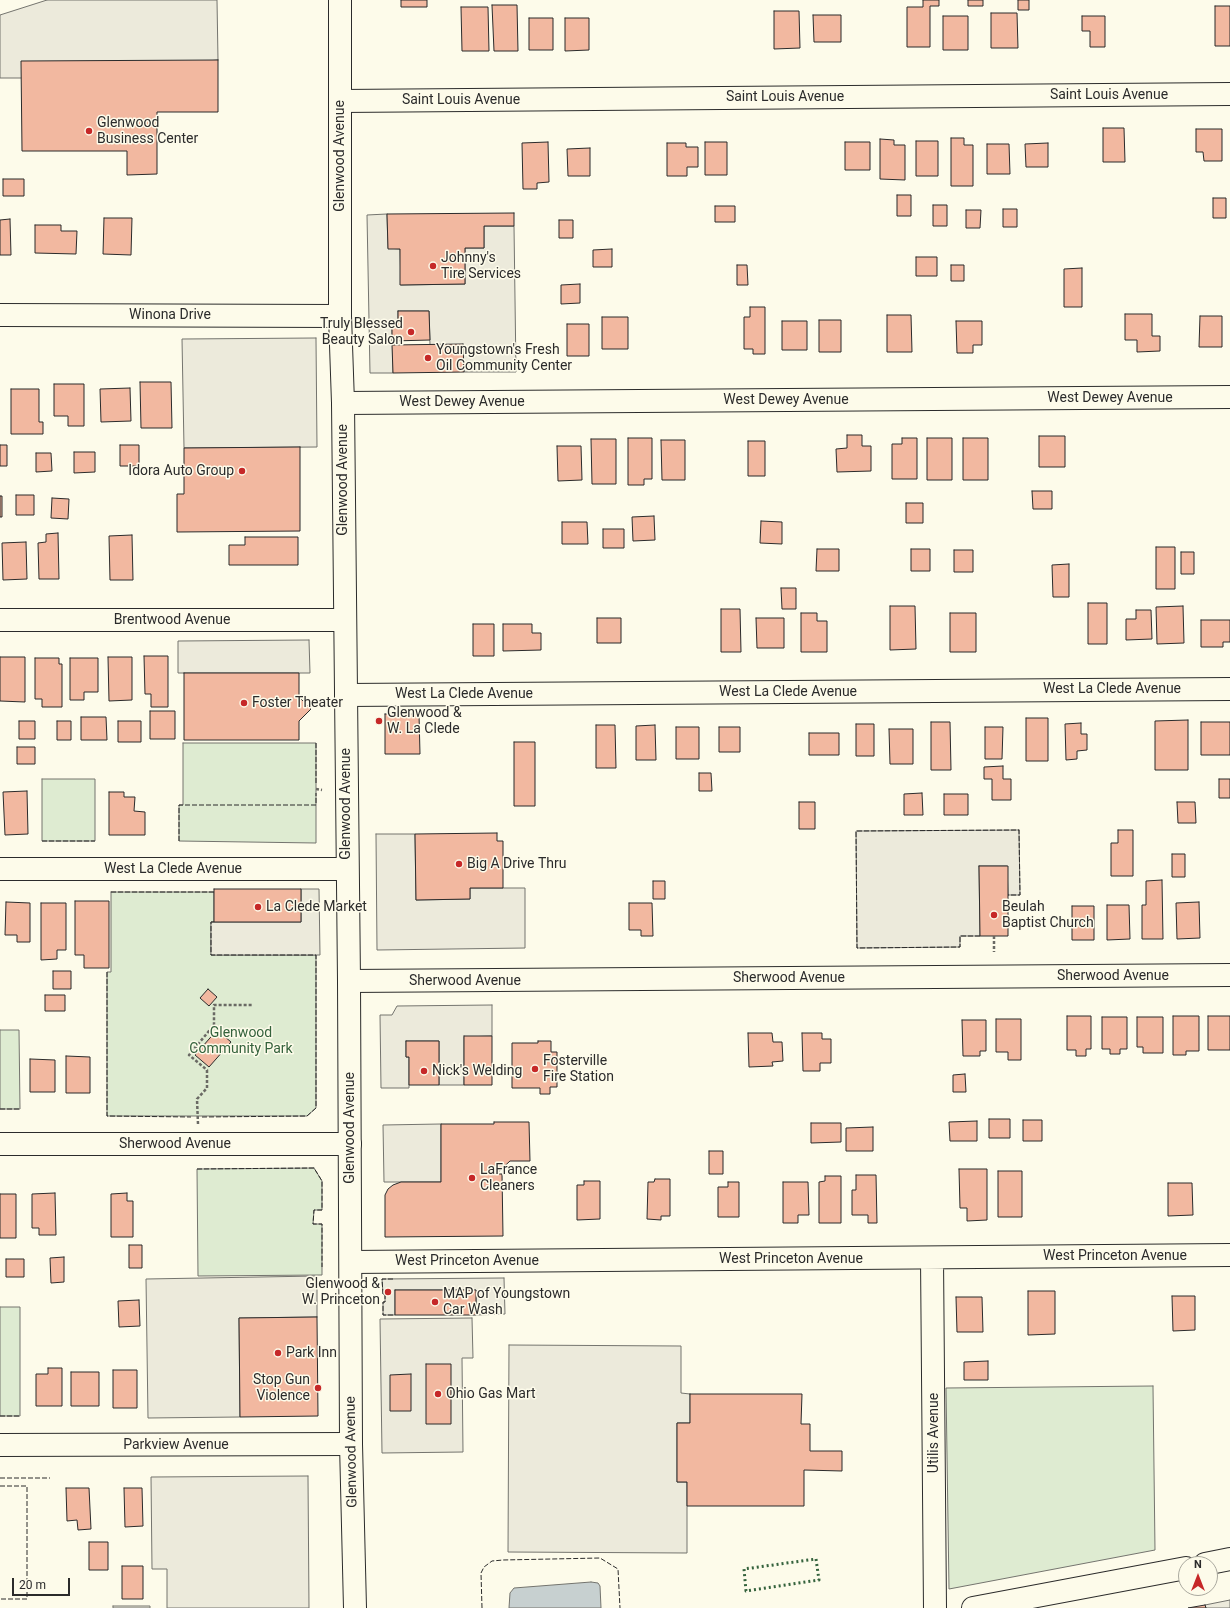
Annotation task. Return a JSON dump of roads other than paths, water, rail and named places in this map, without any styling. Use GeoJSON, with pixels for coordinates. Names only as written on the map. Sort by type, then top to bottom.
{"type":"FeatureCollection","features":[{"type":"Feature","properties":{"kind":"street","name":"Glenwood Avenue"},"geometry":{"type":"LineString","coordinates":[[340,0],[340,316],[343,403],[344,620],[349,981],[351,1444],[355,1608]]}},
{"type":"Feature","properties":{"kind":"street","name":"Saint Louis Avenue"},"geometry":{"type":"LineString","coordinates":[[341,101],[1230,94]]}},
{"type":"Feature","properties":{"kind":"street","name":"Winona Drive"},"geometry":{"type":"LineString","coordinates":[[0,315],[340,316]]}},
{"type":"Feature","properties":{"kind":"street","name":"West Dewey Avenue"},"geometry":{"type":"LineString","coordinates":[[343,403],[1230,397]]}},
{"type":"Feature","properties":{"kind":"street","name":"Brentwood Avenue"},"geometry":{"type":"LineString","coordinates":[[0,620],[344,620]]}},
{"type":"Feature","properties":{"kind":"street","name":"West La Clede Avenue"},"geometry":{"type":"LineString","coordinates":[[346,695],[1230,688]]}},
{"type":"Feature","properties":{"kind":"street","name":"West La Clede Avenue"},"geometry":{"type":"LineString","coordinates":[[0,869],[347,869]]}},
{"type":"Feature","properties":{"kind":"street","name":"Sherwood Avenue"},"geometry":{"type":"LineString","coordinates":[[349,981],[1230,975]]}},
{"type":"Feature","properties":{"kind":"street","name":"Sherwood Avenue"},"geometry":{"type":"LineString","coordinates":[[0,1144],[350,1144]]}},
{"type":"Feature","properties":{"kind":"street","name":"West Princeton Avenue"},"geometry":{"type":"LineString","coordinates":[[351,1262],[1230,1256]]}},
{"type":"Feature","properties":{"kind":"street","name":"Utilis Avenue"},"geometry":{"type":"LineString","coordinates":[[932,1258],[935,1608]]}},
{"type":"Feature","properties":{"kind":"street","name":"Parkview Avenue"},"geometry":{"type":"LineString","coordinates":[[0,1445],[351,1444]]}},
{"type":"Feature","properties":{"kind":"street"},"geometry":{"type":"LineString","coordinates":[[1218,1561],[1230,1559]]}},
{"type":"Feature","properties":{"kind":"street"},"geometry":{"type":"LineString","coordinates":[[974,1608],[1178,1570]]}},
{"type":"Feature","properties":{"kind":"place","name":"Glenwood Business Center"},"geometry":{"type":"Point","coordinates":[89,131]}},
{"type":"Feature","properties":{"kind":"place","name":"Johnny's Tire Services"},"geometry":{"type":"Point","coordinates":[433,266]}},
{"type":"Feature","properties":{"kind":"place","name":"Truly Blessed Beauty Salon"},"geometry":{"type":"Point","coordinates":[411,332]}},
{"type":"Feature","properties":{"kind":"place","name":"Youngstown's Fresh Oil Community Center"},"geometry":{"type":"Point","coordinates":[428,358]}},
{"type":"Feature","properties":{"kind":"place","name":"Idora Auto Group"},"geometry":{"type":"Point","coordinates":[242,471]}},
{"type":"Feature","properties":{"kind":"place","name":"Foster Theater"},"geometry":{"type":"Point","coordinates":[244,703]}},
{"type":"Feature","properties":{"kind":"place","name":"Glenwood & W. La Clede"},"geometry":{"type":"Point","coordinates":[379,721]}},
{"type":"Feature","properties":{"kind":"place","name":"Big A Drive Thru"},"geometry":{"type":"Point","coordinates":[459,864]}},
{"type":"Feature","properties":{"kind":"place","name":"La Clede Market"},"geometry":{"type":"Point","coordinates":[258,907]}},
{"type":"Feature","properties":{"kind":"place","name":"Beulah Baptist Church"},"geometry":{"type":"Point","coordinates":[994,915]}},
{"type":"Feature","properties":{"kind":"place","name":"Fosterville Fire Station"},"geometry":{"type":"Point","coordinates":[535,1069]}},
{"type":"Feature","properties":{"kind":"place","name":"Nick's Welding"},"geometry":{"type":"Point","coordinates":[424,1071]}},
{"type":"Feature","properties":{"kind":"place","name":"LaFrance Cleaners"},"geometry":{"type":"Point","coordinates":[472,1178]}},
{"type":"Feature","properties":{"kind":"place","name":"Glenwood & W. Princeton"},"geometry":{"type":"Point","coordinates":[388,1292]}},
{"type":"Feature","properties":{"kind":"place","name":"MAP of Youngstown Car Wash"},"geometry":{"type":"Point","coordinates":[435,1302]}},
{"type":"Feature","properties":{"kind":"place","name":"Park Inn"},"geometry":{"type":"Point","coordinates":[278,1353]}},
{"type":"Feature","properties":{"kind":"place","name":"Stop Gun Violence"},"geometry":{"type":"Point","coordinates":[318,1388]}},
{"type":"Feature","properties":{"kind":"place","name":"Ohio Gas Mart"},"geometry":{"type":"Point","coordinates":[438,1394]}},
{"type":"Feature","properties":{"kind":"park label","name":"Glenwood Community Park"},"geometry":{"type":"Point","coordinates":[241,1042]}}]}
